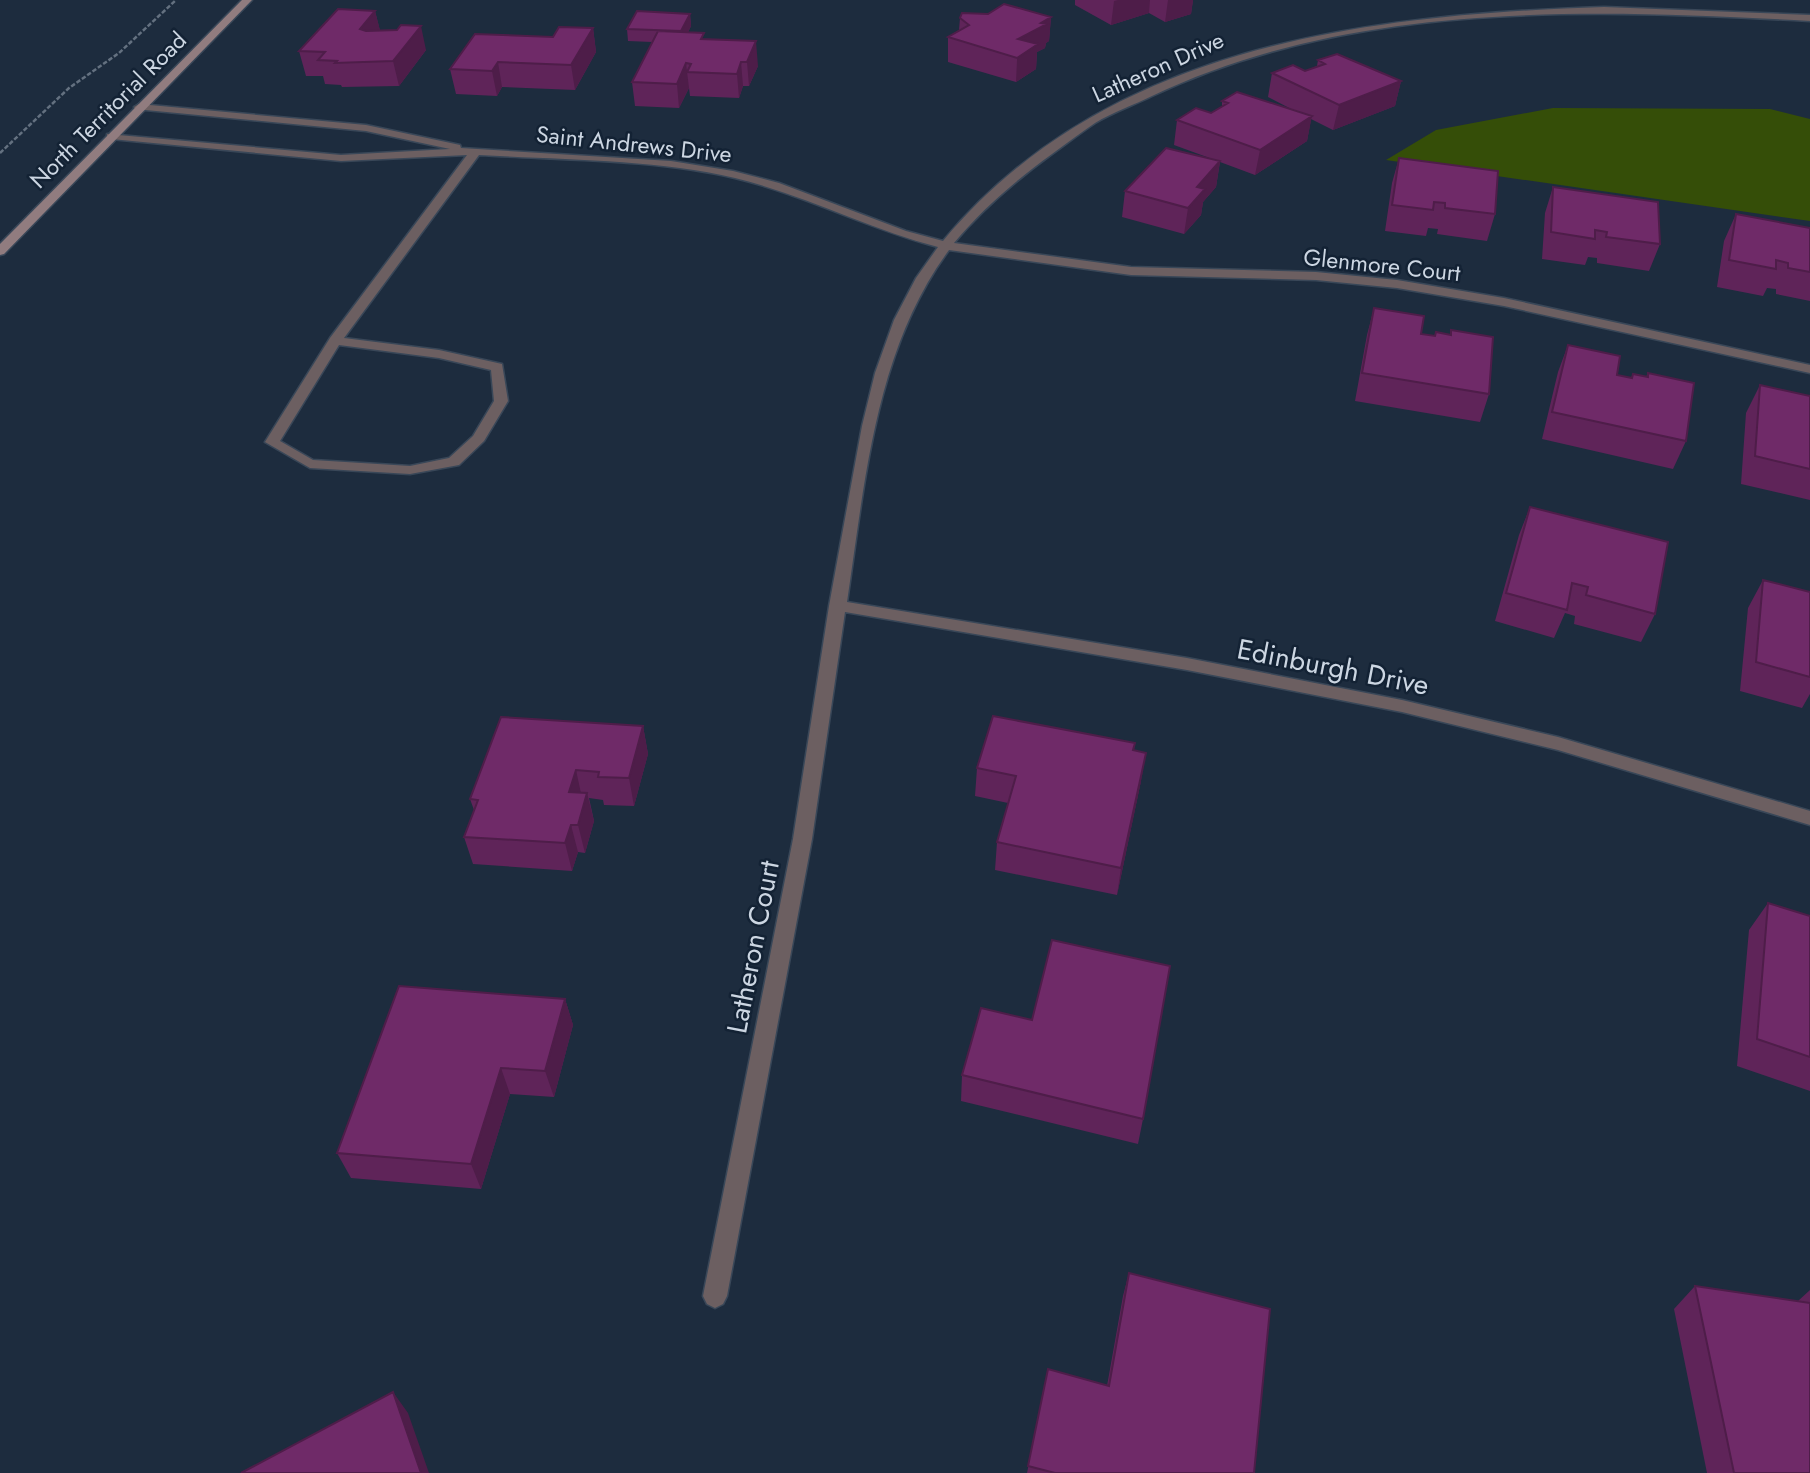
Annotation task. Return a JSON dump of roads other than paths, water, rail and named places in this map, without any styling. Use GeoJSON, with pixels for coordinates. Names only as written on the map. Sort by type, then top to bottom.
{"type":"FeatureCollection","features":[{"type":"Feature","properties":{"kind":"main road","name":"North Territorial Road"},"geometry":{"type":"LineString","coordinates":[[0,251],[247,0]]}},
{"type":"Feature","properties":{"kind":"street","name":"Latheron Drive"},"geometry":{"type":"LineString","coordinates":[[837,606],[874,398],[883,366],[912,296],[943,245],[1022,169],[1091,120],[1198,68],[1279,41],[1403,15],[1547,1],[1686,4],[1810,18]]}},
{"type":"Feature","properties":{"kind":"street","name":"Saint Andrews Drive"},"geometry":{"type":"LineString","coordinates":[[139,107],[366,128],[476,151]]}},
{"type":"Feature","properties":{"kind":"street","name":"Saint Andrews Drive"},"geometry":{"type":"LineString","coordinates":[[111,136],[341,158],[476,151],[671,164],[733,174],[804,195],[902,234],[943,245]]}},
{"type":"Feature","properties":{"kind":"street"},"geometry":{"type":"LineString","coordinates":[[335,341],[439,354],[497,367],[501,401],[479,438],[454,462],[410,470],[310,464],[272,442],[335,341],[476,151]]}},
{"type":"Feature","properties":{"kind":"street","name":"Glenmore Court"},"geometry":{"type":"LineString","coordinates":[[943,245],[1119,270],[1316,276],[1397,284],[1504,302],[1810,369]]}},
{"type":"Feature","properties":{"kind":"street","name":"Edinburgh Drive"},"geometry":{"type":"LineString","coordinates":[[837,606],[900,614],[1322,691],[1473,722],[1619,761],[1810,818]]}},
{"type":"Feature","properties":{"kind":"street","name":"Latheron Court"},"geometry":{"type":"LineString","coordinates":[[715,1296],[805,824],[837,606]]}}]}
